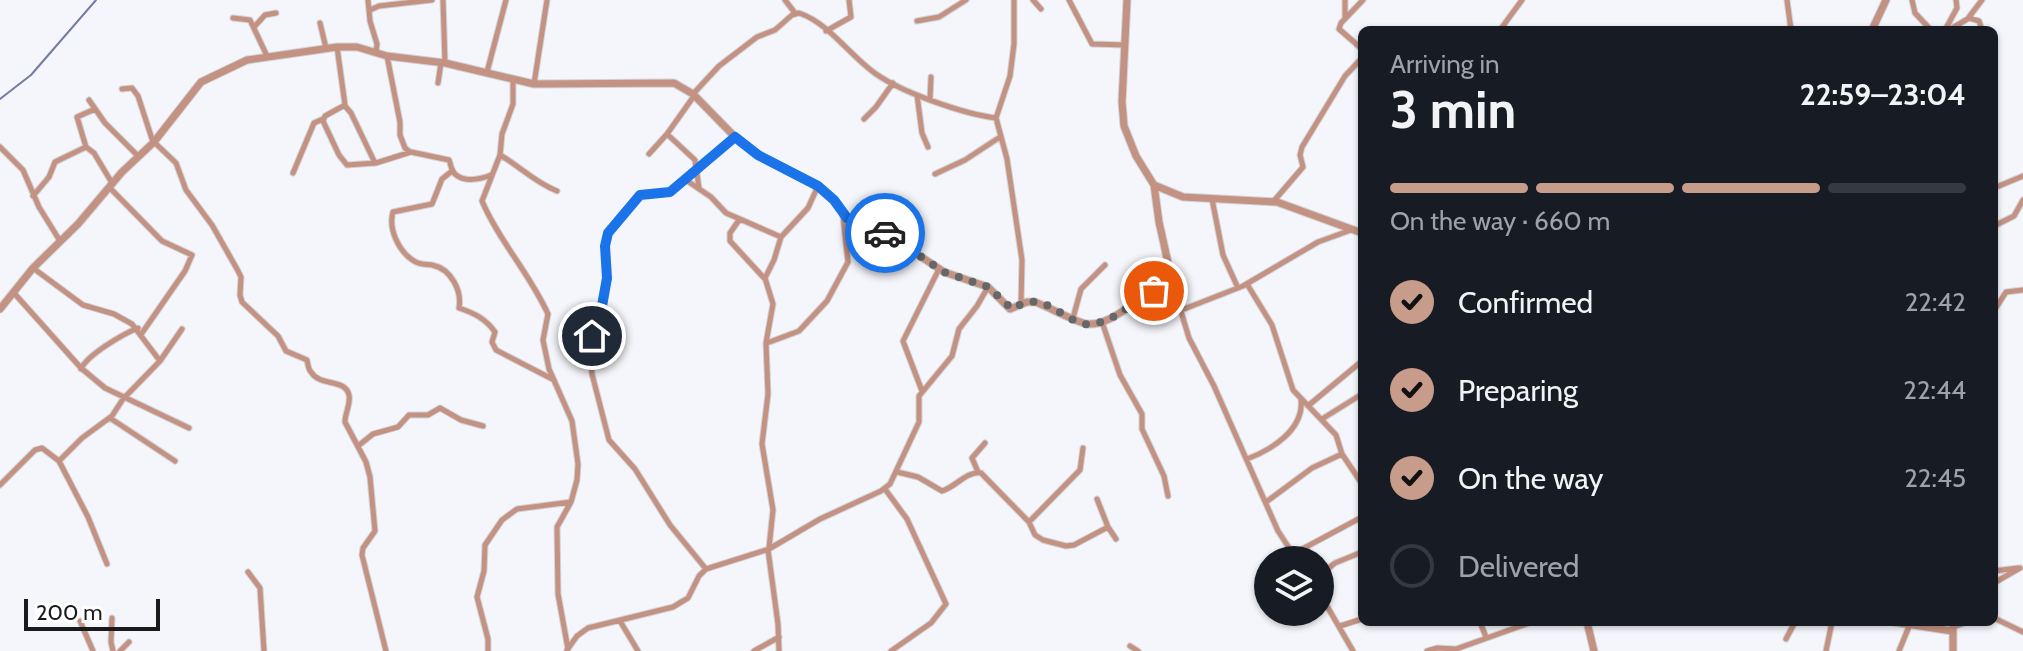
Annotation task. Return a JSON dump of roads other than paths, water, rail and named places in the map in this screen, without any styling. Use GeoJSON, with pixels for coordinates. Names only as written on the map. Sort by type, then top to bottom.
{"type":"FeatureCollection","features":[{"type":"Feature","properties":{"kind":"street"},"geometry":{"type":"LineString","coordinates":[[368,0],[376,52]]}},
{"type":"Feature","properties":{"kind":"street"},"geometry":{"type":"LineString","coordinates":[[370,10],[380,3],[432,0]]}},
{"type":"Feature","properties":{"kind":"street"},"geometry":{"type":"LineString","coordinates":[[438,83],[443,63],[443,0]]}},
{"type":"Feature","properties":{"kind":"street"},"geometry":{"type":"LineString","coordinates":[[487,72],[506,0]]}},
{"type":"Feature","properties":{"kind":"street"},"geometry":{"type":"LineString","coordinates":[[534,84],[547,0]]}},
{"type":"Feature","properties":{"kind":"street"},"geometry":{"type":"LineString","coordinates":[[785,0],[795,13]]}},
{"type":"Feature","properties":{"kind":"street"},"geometry":{"type":"LineString","coordinates":[[826,31],[851,17],[849,0]]}},
{"type":"Feature","properties":{"kind":"street"},"geometry":{"type":"LineString","coordinates":[[917,21],[939,17],[966,0]]}},
{"type":"Feature","properties":{"kind":"street"},"geometry":{"type":"LineString","coordinates":[[1014,0],[1010,76],[996,118],[1007,159],[1022,260],[1021,305]]}},
{"type":"Feature","properties":{"kind":"street"},"geometry":{"type":"LineString","coordinates":[[1033,0],[1041,9]]}},
{"type":"Feature","properties":{"kind":"street"},"geometry":{"type":"LineString","coordinates":[[1069,0],[1092,44],[1125,45]]}},
{"type":"Feature","properties":{"kind":"street"},"geometry":{"type":"LineString","coordinates":[[1127,0],[1124,126],[1136,156],[1154,185],[1173,285],[1189,338],[1278,531],[1288,546]]}},
{"type":"Feature","properties":{"kind":"street"},"geometry":{"type":"LineString","coordinates":[[1345,0],[1345,18]]}},
{"type":"Feature","properties":{"kind":"street"},"geometry":{"type":"LineString","coordinates":[[1358,46],[1341,32],[1340,26],[1363,0]]}},
{"type":"Feature","properties":{"kind":"street"},"geometry":{"type":"LineString","coordinates":[[1503,26],[1522,0]]}},
{"type":"Feature","properties":{"kind":"street"},"geometry":{"type":"LineString","coordinates":[[1787,0],[1790,26]]}},
{"type":"Feature","properties":{"kind":"street"},"geometry":{"type":"LineString","coordinates":[[1874,26],[1886,0]]}},
{"type":"Feature","properties":{"kind":"street"},"geometry":{"type":"LineString","coordinates":[[1912,0],[1915,13],[1927,26]]}},
{"type":"Feature","properties":{"kind":"street"},"geometry":{"type":"LineString","coordinates":[[1949,26],[1957,8],[1956,0]]}},
{"type":"Feature","properties":{"kind":"street"},"geometry":{"type":"LineString","coordinates":[[1954,26],[1969,18],[1982,0]]}},
{"type":"Feature","properties":{"kind":"street"},"geometry":{"type":"LineString","coordinates":[[254,27],[265,15],[276,13]]}},
{"type":"Feature","properties":{"kind":"street"},"geometry":{"type":"LineString","coordinates":[[649,154],[719,66],[760,35],[775,30],[795,13],[803,13],[876,75],[917,95],[974,115],[996,118]]}},
{"type":"Feature","properties":{"kind":"street"},"geometry":{"type":"LineString","coordinates":[[233,18],[247,18],[267,56]]}},
{"type":"Feature","properties":{"kind":"street"},"geometry":{"type":"LineString","coordinates":[[1969,18],[1979,21],[1981,26]]}},
{"type":"Feature","properties":{"kind":"street"},"geometry":{"type":"LineString","coordinates":[[320,23],[326,48]]}},
{"type":"Feature","properties":{"kind":"street"},"geometry":{"type":"LineString","coordinates":[[337,47],[345,106],[375,163]]}},
{"type":"Feature","properties":{"kind":"street"},"geometry":{"type":"LineString","coordinates":[[0,309],[33,268],[153,142],[205,78],[247,60],[267,56],[337,47],[365,48],[387,56],[443,63],[534,84],[669,82],[694,94],[735,137],[758,155],[818,186],[834,200],[843,214],[848,262],[827,301],[799,331],[766,343]]}},
{"type":"Feature","properties":{"kind":"street"},"geometry":{"type":"LineString","coordinates":[[387,56],[401,140],[411,152]]}},
{"type":"Feature","properties":{"kind":"street"},"geometry":{"type":"LineString","coordinates":[[1273,202],[1303,167],[1302,147],[1345,76],[1358,62]]}},
{"type":"Feature","properties":{"kind":"street"},"geometry":{"type":"LineString","coordinates":[[930,99],[931,77]]}},
{"type":"Feature","properties":{"kind":"street"},"geometry":{"type":"LineString","coordinates":[[513,80],[513,104],[502,134],[500,155],[482,201],[501,239],[533,284],[548,314],[543,340],[554,380],[569,413],[576,445],[578,474],[571,502],[558,522],[556,552],[558,594],[569,649]]}},
{"type":"Feature","properties":{"kind":"street"},"geometry":{"type":"LineString","coordinates":[[864,119],[893,83]]}},
{"type":"Feature","properties":{"kind":"street"},"geometry":{"type":"LineString","coordinates":[[122,89],[132,88],[138,96],[153,142],[176,163],[186,190],[217,233],[242,281],[242,302],[278,336],[286,351],[307,360],[313,375],[324,382],[346,388],[349,402],[345,422],[370,477],[375,527],[362,555],[386,651]]}},
{"type":"Feature","properties":{"kind":"street"},"geometry":{"type":"LineString","coordinates":[[917,95],[922,133],[928,147]]}},
{"type":"Feature","properties":{"kind":"street"},"geometry":{"type":"LineString","coordinates":[[89,100],[138,156]]}},
{"type":"Feature","properties":{"kind":"street"},"geometry":{"type":"LineString","coordinates":[[293,173],[314,123],[345,106]]}},
{"type":"Feature","properties":{"kind":"street"},"geometry":{"type":"LineString","coordinates":[[81,369],[92,355],[103,351],[121,336],[140,330],[185,271],[192,255],[162,241],[110,185],[94,153],[86,147],[77,117],[95,109]]}},
{"type":"Feature","properties":{"kind":"street"},"geometry":{"type":"LineString","coordinates":[[323,119],[326,132],[344,163],[350,165],[375,163],[411,152],[449,160],[456,175],[476,180],[492,174]]}},
{"type":"Feature","properties":{"kind":"street"},"geometry":{"type":"LineString","coordinates":[[667,134],[688,152],[698,168],[699,189]]}},
{"type":"Feature","properties":{"kind":"street"},"geometry":{"type":"LineString","coordinates":[[935,174],[965,160],[1000,136]]}},
{"type":"Feature","properties":{"kind":"street"},"geometry":{"type":"LineString","coordinates":[[706,569],[670,525],[635,469],[609,440],[590,346],[607,278],[605,246],[610,228],[640,195],[666,194],[735,137]]}},
{"type":"Feature","properties":{"kind":"street"},"geometry":{"type":"LineString","coordinates":[[0,147],[23,170],[44,217],[61,241]]}},
{"type":"Feature","properties":{"kind":"street"},"geometry":{"type":"LineString","coordinates":[[33,196],[49,177],[55,162],[86,147]]}},
{"type":"Feature","properties":{"kind":"street"},"geometry":{"type":"LineString","coordinates":[[500,155],[535,182],[557,191]]}},
{"type":"Feature","properties":{"kind":"street"},"geometry":{"type":"LineString","coordinates":[[452,171],[442,179],[432,204],[393,212],[394,237],[412,260],[440,268],[457,285],[461,300],[459,308],[473,312],[492,327],[495,332],[493,346],[500,353],[554,380]]}},
{"type":"Feature","properties":{"kind":"street"},"geometry":{"type":"LineString","coordinates":[[1998,186],[2023,176]]}},
{"type":"Feature","properties":{"kind":"street"},"geometry":{"type":"LineString","coordinates":[[686,180],[726,213],[781,237]]}},
{"type":"Feature","properties":{"kind":"street"},"geometry":{"type":"LineString","coordinates":[[1154,185],[1183,197],[1273,202],[1358,231]]}},
{"type":"Feature","properties":{"kind":"street"},"geometry":{"type":"LineString","coordinates":[[765,278],[781,237],[808,208],[818,186]]}},
{"type":"Feature","properties":{"kind":"street"},"geometry":{"type":"LineString","coordinates":[[1212,198],[1223,255],[1238,288]]}},
{"type":"Feature","properties":{"kind":"street"},"geometry":{"type":"LineString","coordinates":[[1998,224],[2014,216],[2023,200]]}},
{"type":"Feature","properties":{"kind":"street"},"geometry":{"type":"LineString","coordinates":[[843,214],[893,238],[939,269],[988,287],[1010,309],[1035,302],[1085,324],[1102,322],[1128,308],[1140,297],[1173,285]]}},
{"type":"Feature","properties":{"kind":"street"},"geometry":{"type":"LineString","coordinates":[[739,220],[729,235],[730,241],[765,278],[773,304],[766,343],[768,394],[762,455],[773,510],[768,550],[779,651]]}},
{"type":"Feature","properties":{"kind":"street"},"geometry":{"type":"LineString","coordinates":[[1179,311],[1247,284],[1318,242],[1354,229]]}},
{"type":"Feature","properties":{"kind":"street"},"geometry":{"type":"LineString","coordinates":[[1073,318],[1081,289],[1105,265]]}},
{"type":"Feature","properties":{"kind":"street"},"geometry":{"type":"LineString","coordinates":[[33,268],[83,305],[114,314],[140,330],[160,361]]}},
{"type":"Feature","properties":{"kind":"street"},"geometry":{"type":"LineString","coordinates":[[922,392],[903,341],[939,269]]}},
{"type":"Feature","properties":{"kind":"street"},"geometry":{"type":"LineString","coordinates":[[1247,284],[1268,317],[1291,386],[1337,438],[1342,454],[1358,478]]}},
{"type":"Feature","properties":{"kind":"street"},"geometry":{"type":"LineString","coordinates":[[569,649],[577,636],[588,628],[681,603],[692,593],[699,576],[706,569],[768,550],[820,519],[885,489],[897,472],[919,422],[918,397],[952,356],[959,329],[988,287]]}},
{"type":"Feature","properties":{"kind":"street"},"geometry":{"type":"LineString","coordinates":[[1998,305],[2006,292],[2023,290]]}},
{"type":"Feature","properties":{"kind":"street"},"geometry":{"type":"LineString","coordinates":[[13,292],[81,369],[105,388],[189,428]]}},
{"type":"Feature","properties":{"kind":"street"},"geometry":{"type":"LineString","coordinates":[[1102,322],[1120,375],[1142,414],[1141,427],[1146,443],[1163,474],[1168,496]]}},
{"type":"Feature","properties":{"kind":"street"},"geometry":{"type":"LineString","coordinates":[[59,461],[82,438],[110,418],[123,399],[160,361],[182,329]]}},
{"type":"Feature","properties":{"kind":"street"},"geometry":{"type":"LineString","coordinates":[[1309,405],[1358,364]]}},
{"type":"Feature","properties":{"kind":"street"},"geometry":{"type":"LineString","coordinates":[[1322,419],[1358,396]]}},
{"type":"Feature","properties":{"kind":"street"},"geometry":{"type":"LineString","coordinates":[[1247,459],[1265,453],[1286,438],[1301,411],[1301,399]]}},
{"type":"Feature","properties":{"kind":"street"},"geometry":{"type":"LineString","coordinates":[[358,446],[373,434],[398,427],[409,415],[428,415],[440,408],[461,420],[483,426]]}},
{"type":"Feature","properties":{"kind":"street"},"geometry":{"type":"LineString","coordinates":[[110,418],[175,461]]}},
{"type":"Feature","properties":{"kind":"street"},"geometry":{"type":"LineString","coordinates":[[985,443],[972,458],[978,472],[1029,522],[1035,535],[1066,546],[1081,543],[1092,533],[1108,527]]}},
{"type":"Feature","properties":{"kind":"street"},"geometry":{"type":"LineString","coordinates":[[0,485],[37,449],[42,448],[59,461],[88,517],[107,564]]}},
{"type":"Feature","properties":{"kind":"street"},"geometry":{"type":"LineString","coordinates":[[1029,522],[1080,470],[1083,448]]}},
{"type":"Feature","properties":{"kind":"street"},"geometry":{"type":"LineString","coordinates":[[1266,502],[1312,468],[1342,454]]}},
{"type":"Feature","properties":{"kind":"street"},"geometry":{"type":"LineString","coordinates":[[897,472],[918,477],[942,491],[978,472]]}},
{"type":"Feature","properties":{"kind":"street"},"geometry":{"type":"LineString","coordinates":[[885,489],[907,519],[946,602],[931,623],[891,651]]}},
{"type":"Feature","properties":{"kind":"street"},"geometry":{"type":"LineString","coordinates":[[1097,499],[1116,539]]}},
{"type":"Feature","properties":{"kind":"street"},"geometry":{"type":"LineString","coordinates":[[488,651],[477,597],[484,571],[485,545],[502,520],[517,509],[571,502]]}},
{"type":"Feature","properties":{"kind":"street"},"geometry":{"type":"LineString","coordinates":[[1308,546],[1358,519]]}},
{"type":"Feature","properties":{"kind":"street"},"geometry":{"type":"LineString","coordinates":[[1334,564],[1358,554]]}},
{"type":"Feature","properties":{"kind":"street"},"geometry":{"type":"LineString","coordinates":[[1998,571],[2022,568]]}},
{"type":"Feature","properties":{"kind":"street"},"geometry":{"type":"LineString","coordinates":[[1998,581],[2022,568]]}},
{"type":"Feature","properties":{"kind":"street"},"geometry":{"type":"LineString","coordinates":[[248,572],[260,588],[264,651]]}},
{"type":"Feature","properties":{"kind":"street"},"geometry":{"type":"LineString","coordinates":[[1334,616],[1353,651]]}},
{"type":"Feature","properties":{"kind":"street"},"geometry":{"type":"LineString","coordinates":[[112,618],[113,651]]}},
{"type":"Feature","properties":{"kind":"street"},"geometry":{"type":"LineString","coordinates":[[1340,626],[1358,620]]}},
{"type":"Feature","properties":{"kind":"street"},"geometry":{"type":"LineString","coordinates":[[1998,620],[2023,632]]}},
{"type":"Feature","properties":{"kind":"street"},"geometry":{"type":"LineString","coordinates":[[80,621],[93,651]]}},
{"type":"Feature","properties":{"kind":"street"},"geometry":{"type":"LineString","coordinates":[[620,621],[638,651]]}},
{"type":"Feature","properties":{"kind":"street"},"geometry":{"type":"LineString","coordinates":[[1482,626],[1486,637]]}},
{"type":"Feature","properties":{"kind":"street"},"geometry":{"type":"LineString","coordinates":[[1427,651],[1456,649],[1520,626]]}},
{"type":"Feature","properties":{"kind":"street"},"geometry":{"type":"LineString","coordinates":[[1588,626],[1594,651]]}},
{"type":"Feature","properties":{"kind":"street"},"geometry":{"type":"LineString","coordinates":[[1786,639],[1793,626]]}},
{"type":"Feature","properties":{"kind":"street"},"geometry":{"type":"LineString","coordinates":[[1826,651],[1831,626]]}},
{"type":"Feature","properties":{"kind":"street"},"geometry":{"type":"LineString","coordinates":[[1899,651],[1909,626]]}},
{"type":"Feature","properties":{"kind":"street"},"geometry":{"type":"LineString","coordinates":[[1953,626],[1953,651]]}},
{"type":"Feature","properties":{"kind":"street"},"geometry":{"type":"LineString","coordinates":[[754,651],[779,637]]}},
{"type":"Feature","properties":{"kind":"street"},"geometry":{"type":"LineString","coordinates":[[120,651],[129,642]]}},
{"type":"Feature","properties":{"kind":"street"},"geometry":{"type":"LineString","coordinates":[[1130,646],[1138,651]]}},
{"type":"Feature","properties":{"kind":"waterway"},"geometry":{"type":"LineString","coordinates":[[0,99],[31,75],[96,0]]}}]}
